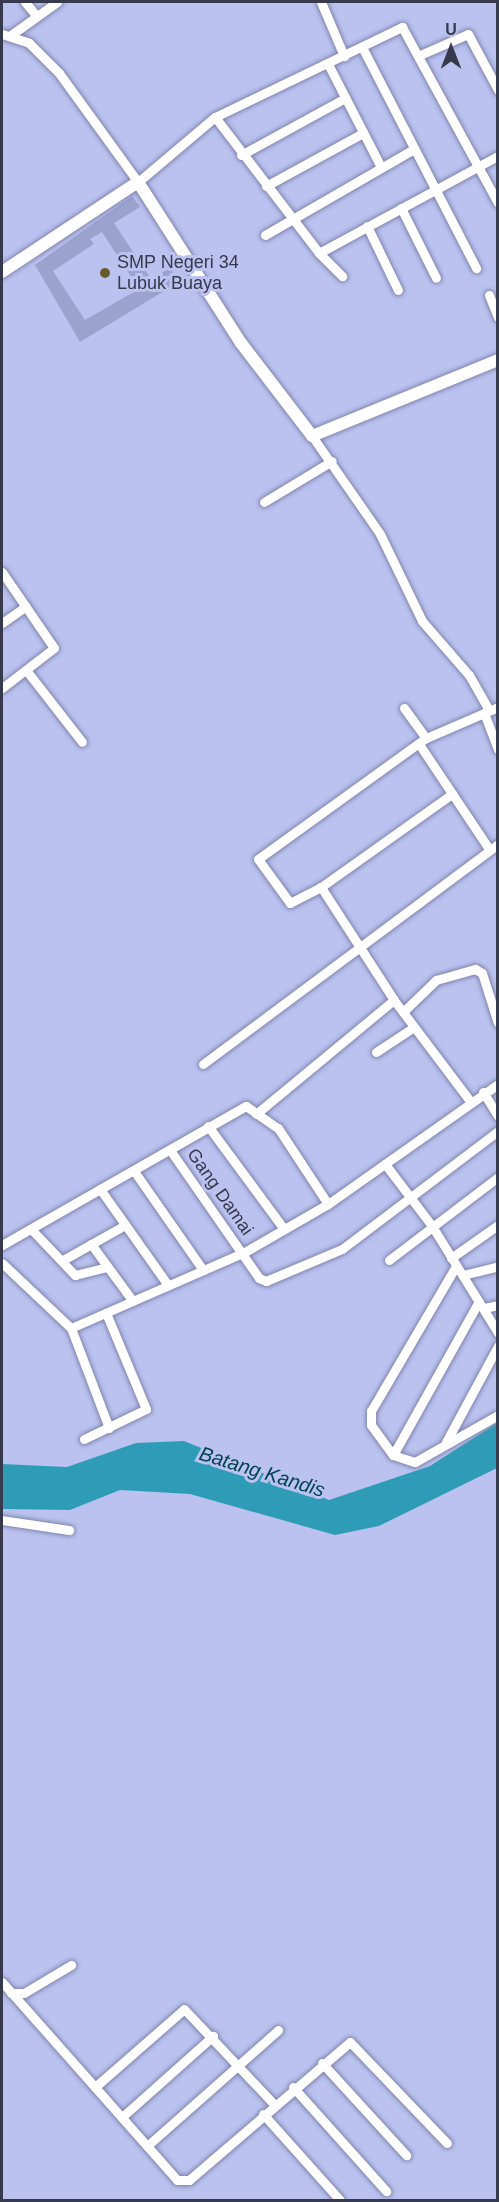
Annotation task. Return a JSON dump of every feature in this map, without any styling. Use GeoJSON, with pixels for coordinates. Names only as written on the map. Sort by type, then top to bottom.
{"type":"FeatureCollection","features":[{"type":"Feature","properties":{"kind":"street"},"geometry":{"type":"LineString","coordinates":[[25,2],[36,15]]}},
{"type":"Feature","properties":{"kind":"street"},"geometry":{"type":"LineString","coordinates":[[6,34],[57,2]]}},
{"type":"Feature","properties":{"kind":"street"},"geometry":{"type":"LineString","coordinates":[[321,2],[344,56]]}},
{"type":"Feature","properties":{"kind":"street"},"geometry":{"type":"LineString","coordinates":[[2,272],[138,182],[215,117],[402,27],[420,55],[498,203]]}},
{"type":"Feature","properties":{"kind":"street"},"geometry":{"type":"LineString","coordinates":[[6,34],[29,43],[59,73],[138,182],[241,343],[332,461],[380,534],[422,621],[469,675],[490,710],[498,748]]}},
{"type":"Feature","properties":{"kind":"street"},"geometry":{"type":"LineString","coordinates":[[420,55],[468,34],[498,90]]}},
{"type":"Feature","properties":{"kind":"street"},"geometry":{"type":"LineString","coordinates":[[362,47],[476,268]]}},
{"type":"Feature","properties":{"kind":"street"},"geometry":{"type":"LineString","coordinates":[[328,64],[381,167]]}},
{"type":"Feature","properties":{"kind":"street"},"geometry":{"type":"LineString","coordinates":[[241,155],[345,98]]}},
{"type":"Feature","properties":{"kind":"street"},"geometry":{"type":"LineString","coordinates":[[215,117],[241,155],[290,217],[319,253],[342,276]]}},
{"type":"Feature","properties":{"kind":"street"},"geometry":{"type":"LineString","coordinates":[[266,186],[363,132]]}},
{"type":"Feature","properties":{"kind":"street"},"geometry":{"type":"LineString","coordinates":[[265,235],[290,217],[414,149]]}},
{"type":"Feature","properties":{"kind":"street"},"geometry":{"type":"LineString","coordinates":[[319,253],[498,156]]}},
{"type":"Feature","properties":{"kind":"street"},"geometry":{"type":"LineString","coordinates":[[401,208],[436,278]]}},
{"type":"Feature","properties":{"kind":"street"},"geometry":{"type":"LineString","coordinates":[[367,226],[398,290]]}},
{"type":"Feature","properties":{"kind":"street"},"geometry":{"type":"LineString","coordinates":[[489,295],[498,317]]}},
{"type":"Feature","properties":{"kind":"street"},"geometry":{"type":"LineString","coordinates":[[312,436],[498,360]]}},
{"type":"Feature","properties":{"kind":"street"},"geometry":{"type":"LineString","coordinates":[[264,502],[332,461]]}},
{"type":"Feature","properties":{"kind":"street"},"geometry":{"type":"LineString","coordinates":[[2,572],[54,648],[2,688]]}},
{"type":"Feature","properties":{"kind":"street"},"geometry":{"type":"LineString","coordinates":[[2,623],[26,606]]}},
{"type":"Feature","properties":{"kind":"street"},"geometry":{"type":"LineString","coordinates":[[26,670],[82,742]]}},
{"type":"Feature","properties":{"kind":"street"},"geometry":{"type":"LineString","coordinates":[[203,1064],[493,847],[452,794],[404,708]]}},
{"type":"Feature","properties":{"kind":"street"},"geometry":{"type":"LineString","coordinates":[[452,794],[321,887],[291,903],[258,855],[422,741],[490,710]]}},
{"type":"Feature","properties":{"kind":"street"},"geometry":{"type":"LineString","coordinates":[[321,887],[394,1000],[470,1101]]}},
{"type":"Feature","properties":{"kind":"street"},"geometry":{"type":"LineString","coordinates":[[404,1011],[436,980],[475,969],[482,973],[498,1023]]}},
{"type":"Feature","properties":{"kind":"street"},"geometry":{"type":"LineString","coordinates":[[256,1114],[394,1000]]}},
{"type":"Feature","properties":{"kind":"street"},"geometry":{"type":"LineString","coordinates":[[376,1052],[414,1027]]}},
{"type":"Feature","properties":{"kind":"street"},"geometry":{"type":"LineString","coordinates":[[71,1328],[243,1253],[328,1204],[470,1101],[498,1084]]}},
{"type":"Feature","properties":{"kind":"street"},"geometry":{"type":"LineString","coordinates":[[483,1092],[498,1116]]}},
{"type":"Feature","properties":{"kind":"street"},"geometry":{"type":"LineString","coordinates":[[2,1245],[246,1106],[278,1128],[328,1204]]}},
{"type":"Feature","properties":{"kind":"street"},"geometry":{"type":"LineString","coordinates":[[208,1126],[284,1229]]}},
{"type":"Feature","properties":{"kind":"street"},"geometry":{"type":"LineString","coordinates":[[409,1195],[498,1131]]}},
{"type":"Feature","properties":{"kind":"street","name":"Gang Damai"},"geometry":{"type":"LineString","coordinates":[[170,1150],[243,1253],[266,1281],[342,1249],[409,1195]]}},
{"type":"Feature","properties":{"kind":"street"},"geometry":{"type":"LineString","coordinates":[[385,1164],[432,1226],[498,1333]]}},
{"type":"Feature","properties":{"kind":"street"},"geometry":{"type":"LineString","coordinates":[[134,1171],[203,1270]]}},
{"type":"Feature","properties":{"kind":"street"},"geometry":{"type":"LineString","coordinates":[[389,1260],[498,1177]]}},
{"type":"Feature","properties":{"kind":"street"},"geometry":{"type":"LineString","coordinates":[[100,1189],[168,1286]]}},
{"type":"Feature","properties":{"kind":"street"},"geometry":{"type":"LineString","coordinates":[[63,1260],[126,1225]]}},
{"type":"Feature","properties":{"kind":"street"},"geometry":{"type":"LineString","coordinates":[[498,1225],[454,1262],[371,1411],[377,1438],[393,1455],[415,1462],[498,1414]]}},
{"type":"Feature","properties":{"kind":"street"},"geometry":{"type":"LineString","coordinates":[[31,1228],[80,1277],[106,1267]]}},
{"type":"Feature","properties":{"kind":"street"},"geometry":{"type":"LineString","coordinates":[[91,1244],[132,1300]]}},
{"type":"Feature","properties":{"kind":"street"},"geometry":{"type":"LineString","coordinates":[[2,1263],[71,1328],[110,1428]]}},
{"type":"Feature","properties":{"kind":"street"},"geometry":{"type":"LineString","coordinates":[[464,1275],[498,1266]]}},
{"type":"Feature","properties":{"kind":"street"},"geometry":{"type":"LineString","coordinates":[[393,1455],[482,1305]]}},
{"type":"Feature","properties":{"kind":"street"},"geometry":{"type":"LineString","coordinates":[[482,1305],[498,1305]]}},
{"type":"Feature","properties":{"kind":"street"},"geometry":{"type":"LineString","coordinates":[[84,1439],[146,1409],[106,1313]]}},
{"type":"Feature","properties":{"kind":"street"},"geometry":{"type":"LineString","coordinates":[[446,1442],[498,1346]]}},
{"type":"Feature","properties":{"kind":"street"},"geometry":{"type":"LineString","coordinates":[[2,1520],[69,1530]]}},
{"type":"Feature","properties":{"kind":"street"},"geometry":{"type":"LineString","coordinates":[[11,1993],[24,1993],[71,1965]]}},
{"type":"Feature","properties":{"kind":"street"},"geometry":{"type":"LineString","coordinates":[[2,1982],[147,2146],[184,2181],[345,2044],[358,2044],[447,2143]]}},
{"type":"Feature","properties":{"kind":"street"},"geometry":{"type":"LineString","coordinates":[[95,2087],[180,2011],[193,2013],[273,2103]]}},
{"type":"Feature","properties":{"kind":"street"},"geometry":{"type":"LineString","coordinates":[[147,2146],[278,2030]]}},
{"type":"Feature","properties":{"kind":"street"},"geometry":{"type":"LineString","coordinates":[[122,2117],[213,2036]]}},
{"type":"Feature","properties":{"kind":"street"},"geometry":{"type":"LineString","coordinates":[[322,2063],[406,2155]]}},
{"type":"Feature","properties":{"kind":"street"},"geometry":{"type":"LineString","coordinates":[[293,2087],[386,2191]]}},
{"type":"Feature","properties":{"kind":"street"},"geometry":{"type":"LineString","coordinates":[[263,2114],[340,2200]]}},
{"type":"Feature","properties":{"kind":"water"},"geometry":{"type":"Polygon","coordinates":[[[497,1423],[497,1468],[379,1526],[335,1535],[190,1494],[120,1490],[70,1510],[2,1509],[2,1464],[67,1467],[136,1443],[184,1441],[329,1500],[430,1466],[497,1423]]]}},
{"type":"Feature","properties":{"kind":"building"},"geometry":{"type":"Polygon","coordinates":[[[132,196],[140,207],[114,223],[151,279],[170,268],[179,282],[80,342],[35,265],[132,196]],[[102,232],[90,239],[94,244],[53,271],[85,320],[139,289],[102,232]]]}},
{"type":"Feature","properties":{"kind":"place","name":"SMP Negeri 34 Lubuk Buaya"},"geometry":{"type":"Point","coordinates":[105,273]}},
{"type":"Feature","properties":{"kind":"water label","name":"Batang Kandis"},"geometry":{"type":"Point","coordinates":[262,1472]}}]}
